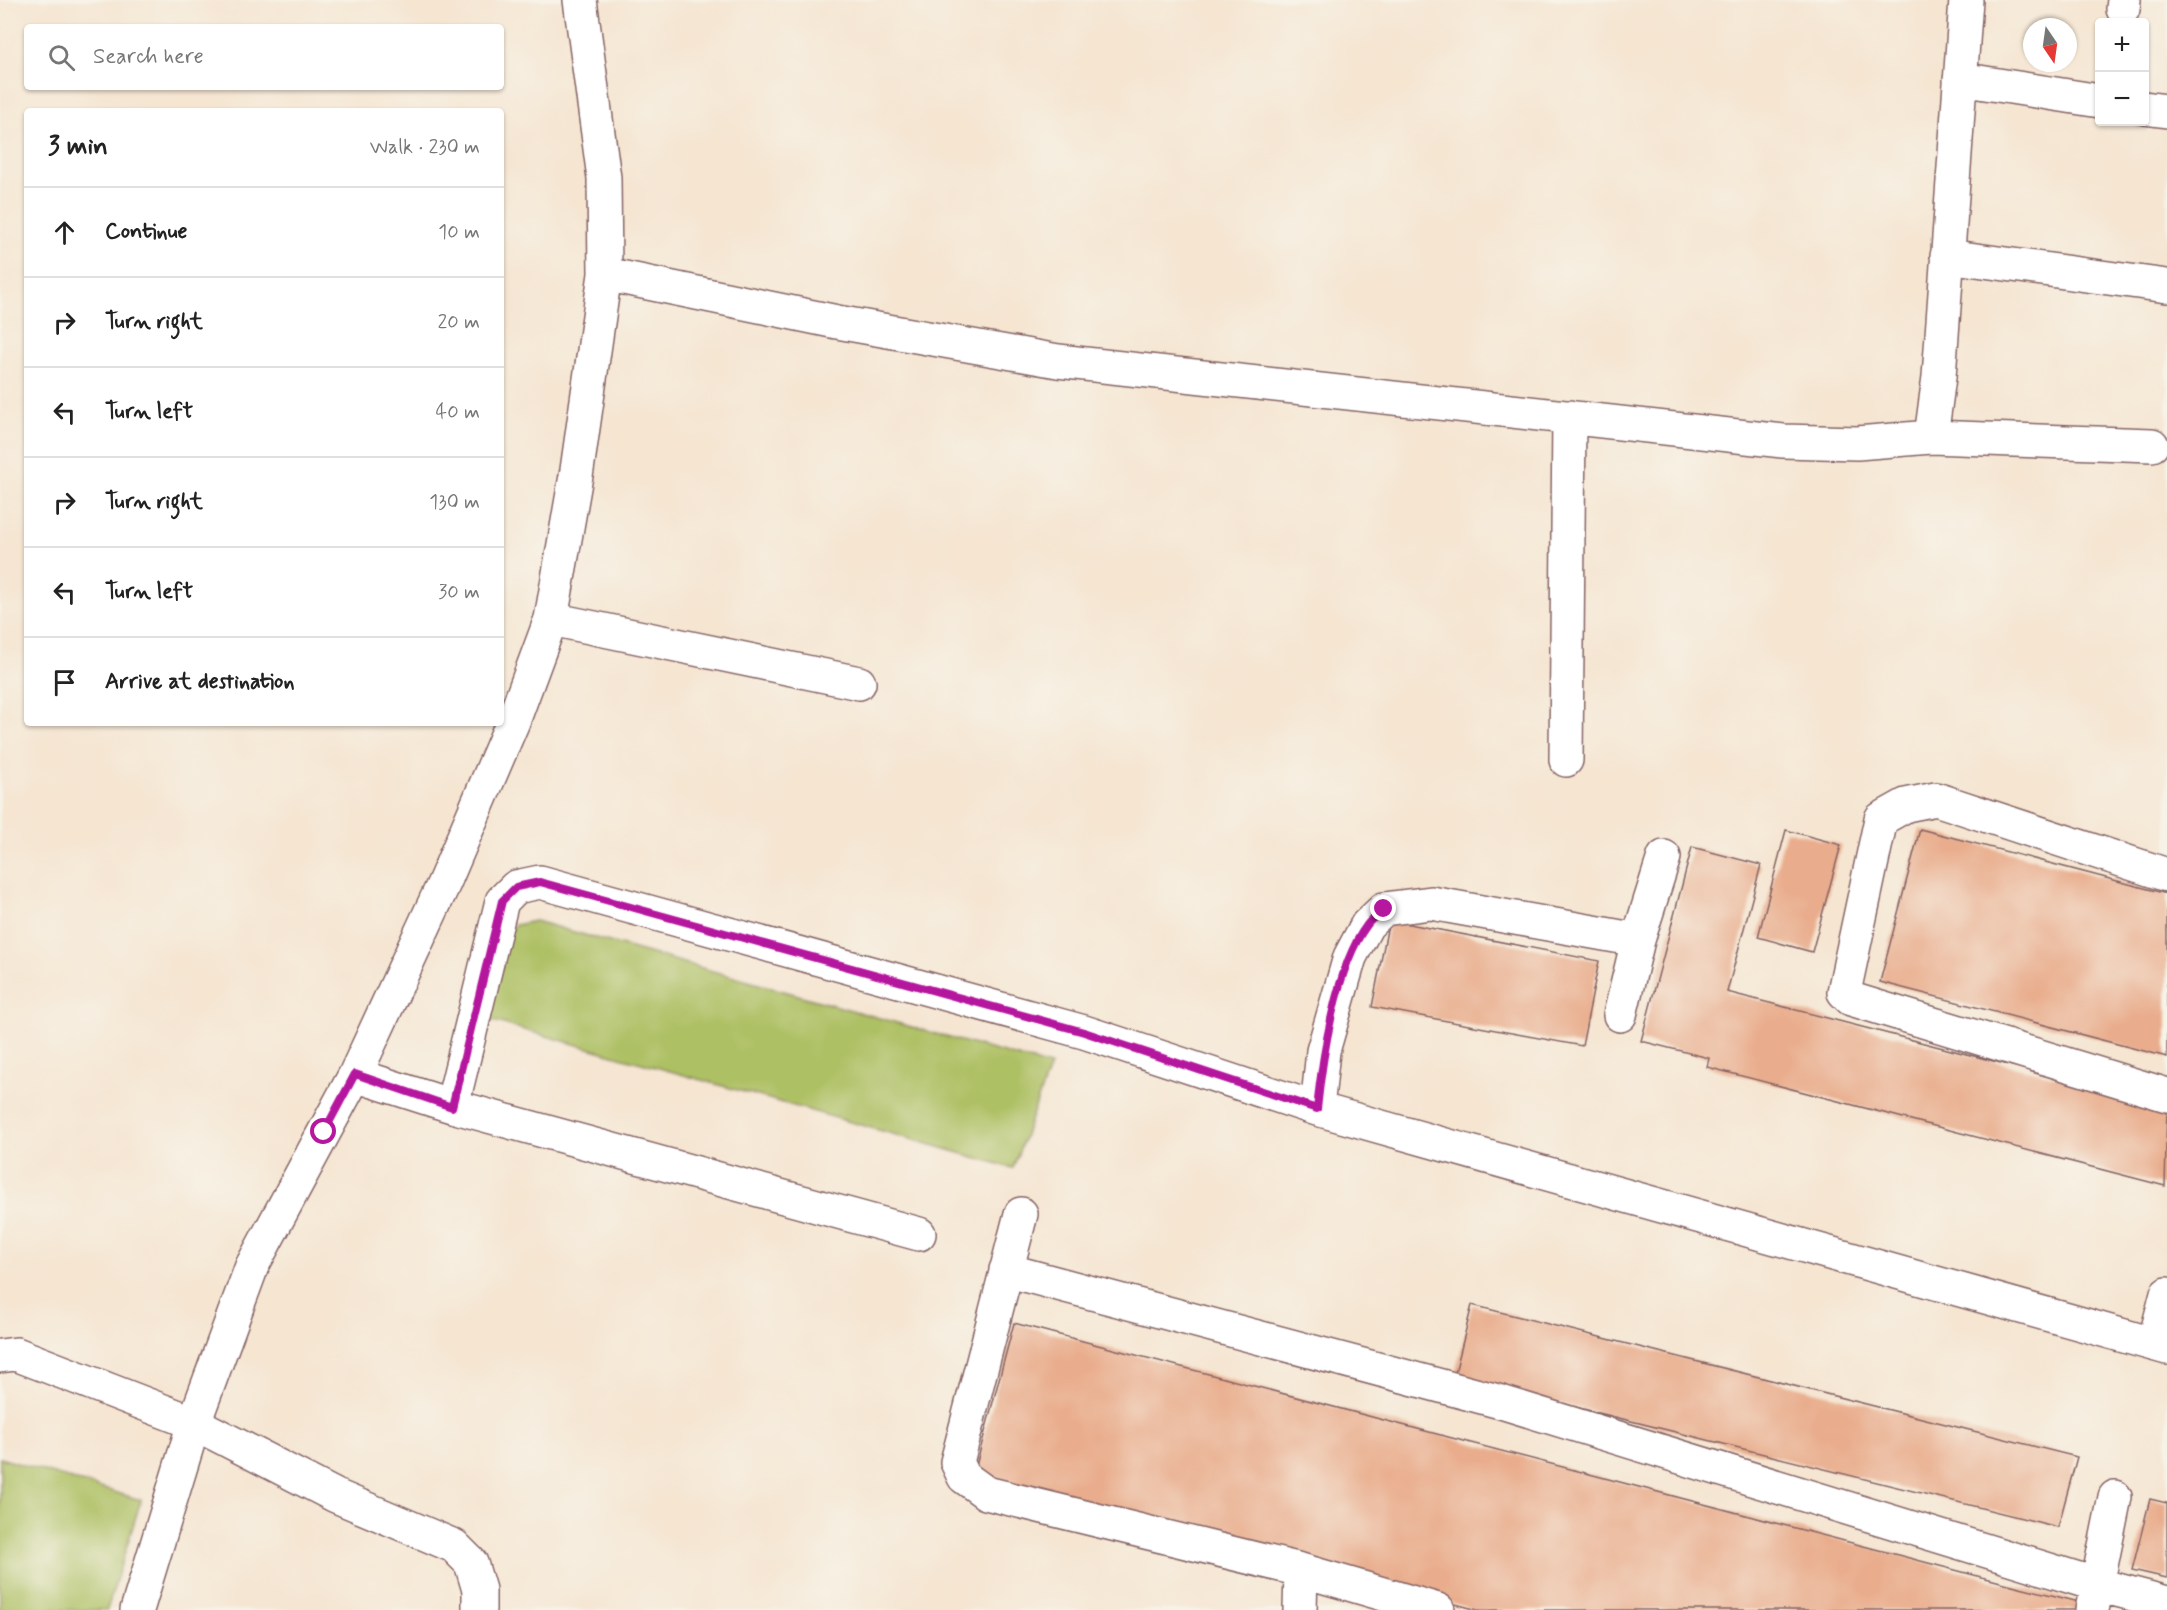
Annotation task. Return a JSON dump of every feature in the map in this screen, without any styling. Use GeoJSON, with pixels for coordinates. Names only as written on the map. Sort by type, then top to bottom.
{"type":"FeatureCollection","features":[{"type":"Feature","properties":{"kind":"street"},"geometry":{"type":"LineString","coordinates":[[137,1610],[194,1423],[252,1266],[355,1074],[444,883],[514,719],[551,619],[577,470],[605,274],[604,178],[580,0]]}},
{"type":"Feature","properties":{"kind":"street"},"geometry":{"type":"LineString","coordinates":[[1931,437],[1939,377],[1966,0]]}},
{"type":"Feature","properties":{"kind":"street"},"geometry":{"type":"LineString","coordinates":[[1960,79],[2095,100]]}},
{"type":"Feature","properties":{"kind":"street"},"geometry":{"type":"LineString","coordinates":[[2149,109],[2167,111]]}},
{"type":"Feature","properties":{"kind":"street"},"geometry":{"type":"LineString","coordinates":[[1947,256],[2167,286]]}},
{"type":"Feature","properties":{"kind":"street"},"geometry":{"type":"LineString","coordinates":[[605,274],[837,322],[1058,361],[1784,441],[1857,443],[1931,437],[2152,445]]}},
{"type":"Feature","properties":{"kind":"street"},"geometry":{"type":"LineString","coordinates":[[1566,760],[1569,417]]}},
{"type":"Feature","properties":{"kind":"street"},"geometry":{"type":"LineString","coordinates":[[551,619],[859,683]]}},
{"type":"Feature","properties":{"kind":"street"},"geometry":{"type":"LineString","coordinates":[[2167,874],[1936,799],[1906,805],[1881,819],[1844,992],[1851,999],[2167,1095]]}},
{"type":"Feature","properties":{"kind":"street"},"geometry":{"type":"LineString","coordinates":[[1620,1015],[1638,940],[1664,857]]}},
{"type":"Feature","properties":{"kind":"street"},"geometry":{"type":"LineString","coordinates":[[452,1107],[502,901],[516,887],[540,882],[1084,1032],[1317,1109],[2160,1346],[2167,1294]]}},
{"type":"Feature","properties":{"kind":"street"},"geometry":{"type":"LineString","coordinates":[[1317,1109],[1323,1051],[1350,957],[1367,925],[1384,909],[1431,903],[1638,940]]}},
{"type":"Feature","properties":{"kind":"street"},"geometry":{"type":"LineString","coordinates":[[355,1074],[452,1107],[919,1234]]}},
{"type":"Feature","properties":{"kind":"street"},"geometry":{"type":"LineString","coordinates":[[1021,1214],[957,1462],[964,1477],[986,1492],[1301,1570],[1438,1610]]}},
{"type":"Feature","properties":{"kind":"street"},"geometry":{"type":"LineString","coordinates":[[1006,1270],[1501,1402],[2095,1597],[2167,1603]]}},
{"type":"Feature","properties":{"kind":"street"},"geometry":{"type":"LineString","coordinates":[[0,1356],[16,1354],[194,1423],[336,1496],[454,1546],[471,1563],[479,1590],[479,1610]]}},
{"type":"Feature","properties":{"kind":"street"},"geometry":{"type":"LineString","coordinates":[[2095,1597],[2115,1497]]}},
{"type":"Feature","properties":{"kind":"street"},"geometry":{"type":"LineString","coordinates":[[1300,1610],[1301,1570]]}},
{"type":"Feature","properties":{"kind":"green space"},"geometry":{"type":"Polygon","coordinates":[[[535,921],[1050,1066],[1013,1168],[486,1019],[498,939],[515,925],[535,921]]]}},
{"type":"Feature","properties":{"kind":"green space"},"geometry":{"type":"Polygon","coordinates":[[[0,1458],[141,1500],[107,1610],[0,1610],[0,1458]]]}},
{"type":"Feature","properties":{"kind":"building"},"geometry":{"type":"Polygon","coordinates":[[[1920,829],[2167,894],[2167,1057],[1880,982],[1920,829]]]}},
{"type":"Feature","properties":{"kind":"building"},"geometry":{"type":"Polygon","coordinates":[[[1786,830],[1841,845],[1812,952],[1758,937],[1786,830]]]}},
{"type":"Feature","properties":{"kind":"building"},"geometry":{"type":"Polygon","coordinates":[[[1692,847],[1761,865],[1727,992],[2167,1106],[2165,1186],[1707,1067],[1709,1058],[1641,1041],[1692,847]]]}},
{"type":"Feature","properties":{"kind":"building"},"geometry":{"type":"Polygon","coordinates":[[[1389,920],[1599,961],[1582,1046],[1372,1007],[1389,920]]]}},
{"type":"Feature","properties":{"kind":"building"},"geometry":{"type":"Polygon","coordinates":[[[1472,1305],[2077,1457],[2058,1527],[1454,1377],[1472,1305]]]}},
{"type":"Feature","properties":{"kind":"building"},"geometry":{"type":"Polygon","coordinates":[[[1014,1323],[2079,1602],[2077,1610],[1478,1610],[973,1477],[1014,1323]]]}},
{"type":"Feature","properties":{"kind":"building"},"geometry":{"type":"Polygon","coordinates":[[[2150,1499],[2167,1503],[2167,1578],[2132,1570],[2150,1499]]]}},
{"type":"Feature","properties":{"kind":"route"},"geometry":{"type":"LineString","coordinates":[[324,1132],[355,1074],[452,1107],[502,901],[516,887],[540,882],[1084,1032],[1317,1109],[1323,1051],[1350,957],[1367,925],[1384,909]]}}]}
